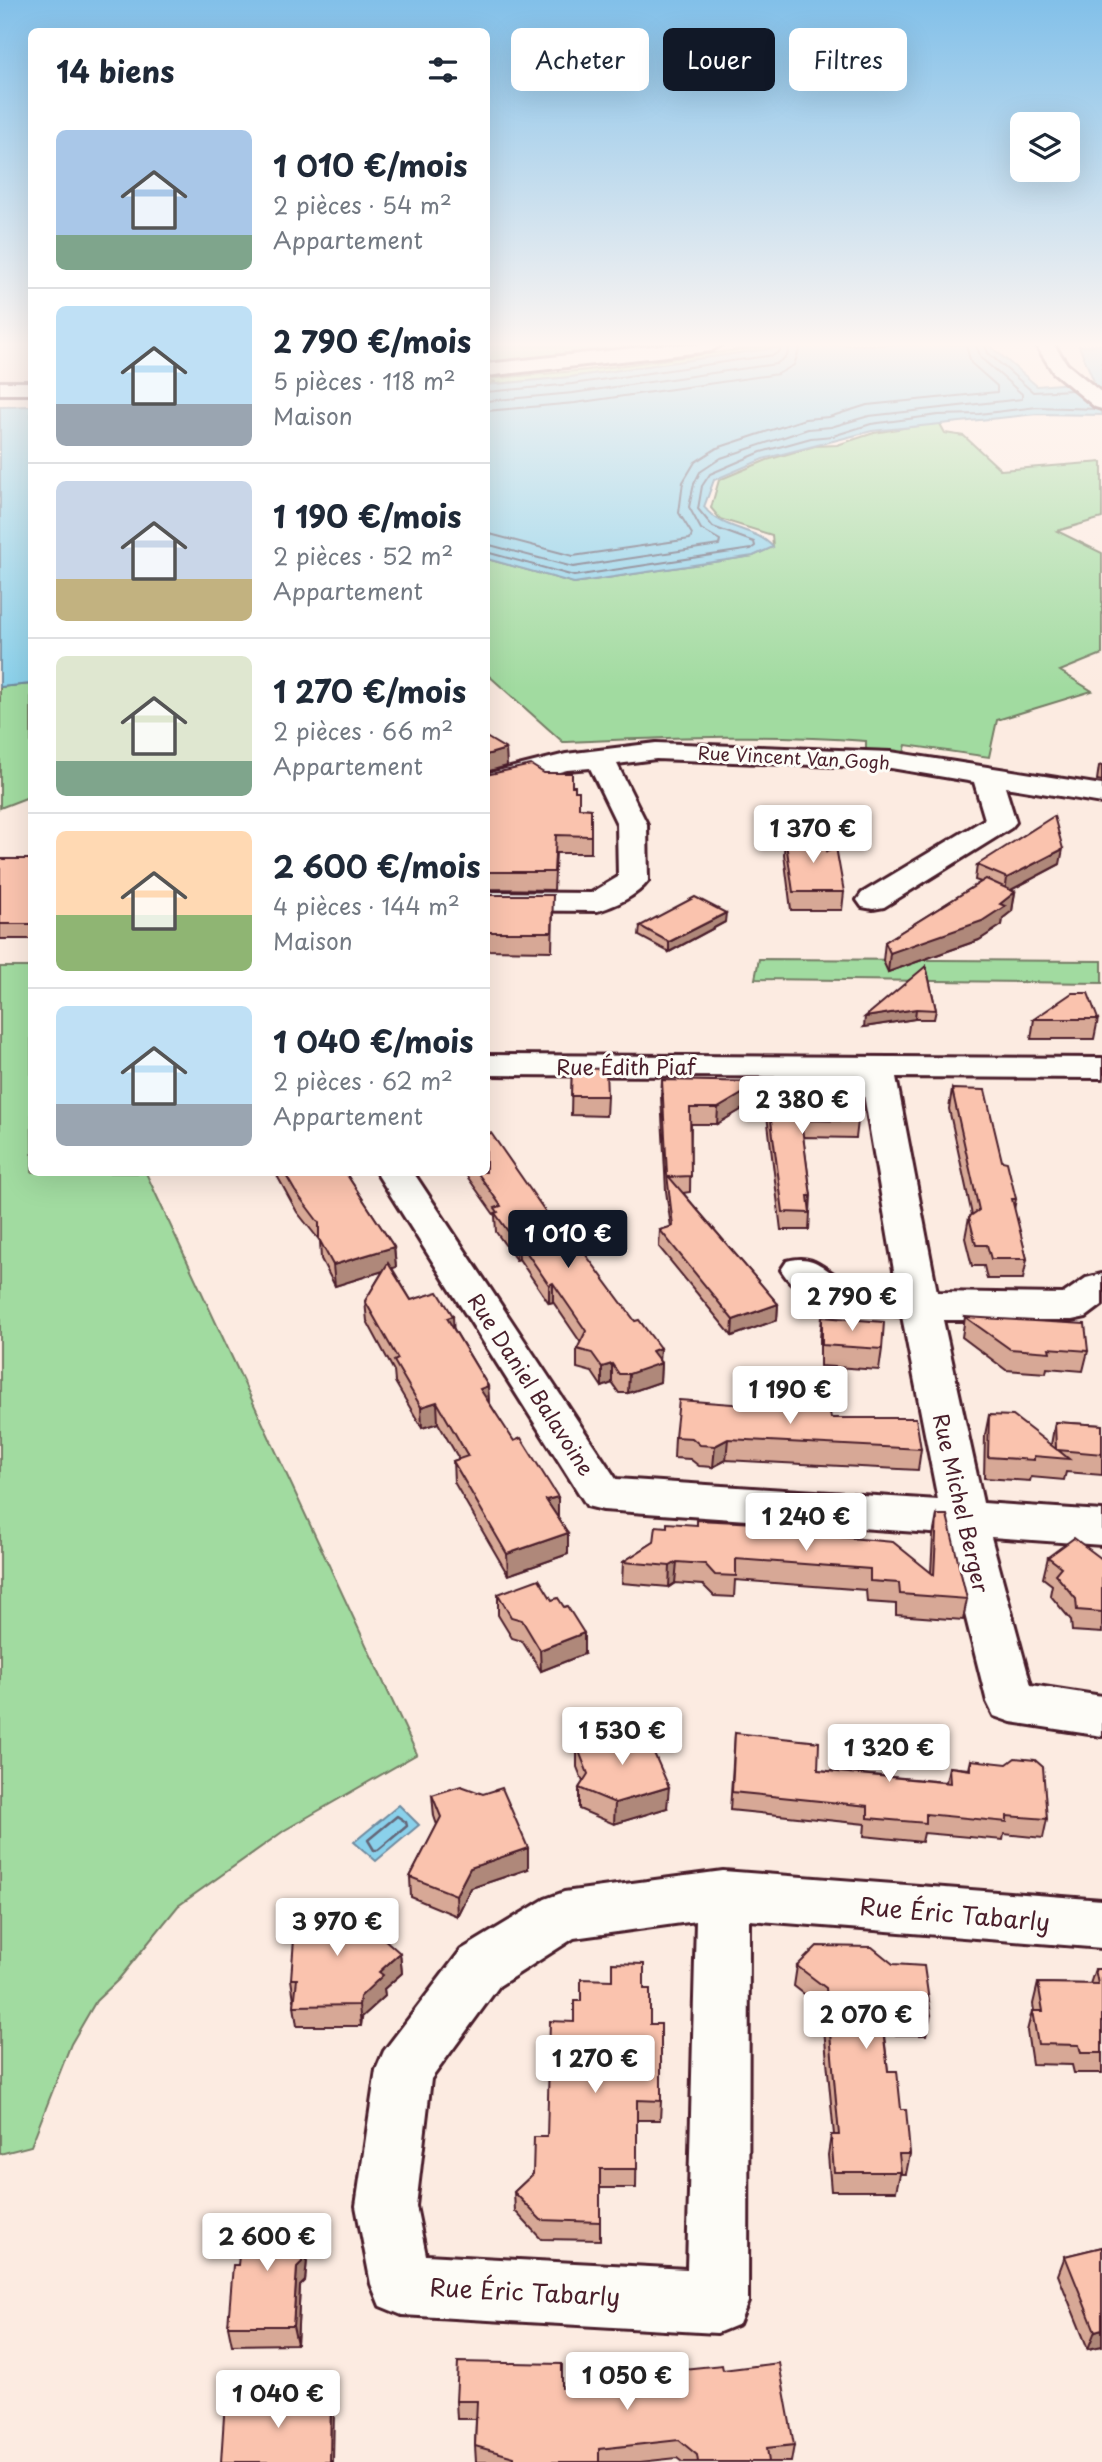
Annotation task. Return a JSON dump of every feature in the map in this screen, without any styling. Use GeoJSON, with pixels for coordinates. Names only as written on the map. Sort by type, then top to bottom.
{"type":"FeatureCollection","features":[{"type":"Feature","properties":{"kind":"street","name":"Rue Vincent Van Gogh"},"geometry":{"type":"LineString","coordinates":[[490,782],[566,762],[656,751],[891,760],[1102,794]]}},
{"type":"Feature","properties":{"kind":"street"},"geometry":{"type":"LineString","coordinates":[[490,901],[597,902],[633,881],[632,824],[599,757]]}},
{"type":"Feature","properties":{"kind":"street"},"geometry":{"type":"LineString","coordinates":[[873,900],[1001,822],[987,776]]}},
{"type":"Feature","properties":{"kind":"street","name":"Rue Édith Piaf"},"geometry":{"type":"LineString","coordinates":[[490,1065],[1102,1068]]}},
{"type":"Feature","properties":{"kind":"street","name":"Rue Michel Berger"},"geometry":{"type":"LineString","coordinates":[[877,1067],[919,1303],[964,1520],[1011,1702],[1102,1721]]}},
{"type":"Feature","properties":{"kind":"street","name":"Rue Daniel Balavoine"},"geometry":{"type":"LineString","coordinates":[[397,1176],[603,1494],[1102,1528]]}},
{"type":"Feature","properties":{"kind":"street"},"geometry":{"type":"LineString","coordinates":[[801,1270],[839,1296],[959,1308],[1072,1307],[1100,1287]]}},
{"type":"Feature","properties":{"kind":"street","name":"Rue Éric Tabarly"},"geometry":{"type":"LineString","coordinates":[[723,1894],[717,2302],[402,2284],[386,2206],[404,2070],[480,1968],[564,1916],[723,1894],[1102,1924]]}},
{"type":"Feature","properties":{"kind":"green space"},"geometry":{"type":"Polygon","coordinates":[[[767,460],[990,460],[1001,470],[1102,462],[1102,518],[1057,531],[1102,553],[1102,654],[1060,671],[1092,691],[997,720],[989,757],[906,745],[904,753],[866,750],[866,741],[790,737],[563,742],[490,677],[490,560],[574,583],[753,556],[773,547],[772,535],[720,519],[711,508],[719,480],[767,460]]]}},
{"type":"Feature","properties":{"kind":"green space"},"geometry":{"type":"Polygon","coordinates":[[[28,684],[28,797],[0,808],[0,687],[28,684]]]}},
{"type":"Feature","properties":{"kind":"green space"},"geometry":{"type":"Polygon","coordinates":[[[759,959],[1102,961],[1102,983],[755,979],[759,959]]]}},
{"type":"Feature","properties":{"kind":"green space"},"geometry":{"type":"Polygon","coordinates":[[[0,967],[28,967],[28,1176],[147,1176],[417,1754],[285,1830],[178,1906],[118,1980],[96,2001],[71,2044],[31,2146],[0,2154],[0,967]]]}},
{"type":"Feature","properties":{"kind":"water"},"geometry":{"type":"Polygon","coordinates":[[[0,460],[28,460],[28,684],[0,687],[0,460]]]}},
{"type":"Feature","properties":{"kind":"water"},"geometry":{"type":"Polygon","coordinates":[[[490,460],[761,460],[714,480],[704,507],[721,521],[757,535],[773,547],[753,556],[574,583],[490,560],[490,460]]]}},
{"type":"Feature","properties":{"kind":"water"},"geometry":{"type":"Polygon","coordinates":[[[399,1805],[419,1825],[376,1861],[354,1842],[399,1805]]]}},
{"type":"Feature","properties":{"kind":"building"},"geometry":{"type":"Polygon","coordinates":[[[490,739],[506,749],[490,754],[490,739]]]}},
{"type":"Feature","properties":{"kind":"building"},"geometry":{"type":"Polygon","coordinates":[[[531,765],[544,773],[572,773],[572,786],[575,786],[575,791],[579,791],[579,808],[591,809],[591,836],[556,835],[554,872],[490,872],[490,774],[531,765]]]}},
{"type":"Feature","properties":{"kind":"building"},"geometry":{"type":"Polygon","coordinates":[[[1054,816],[1063,849],[1007,878],[977,865],[1054,816]]]}},
{"type":"Feature","properties":{"kind":"building"},"geometry":{"type":"Polygon","coordinates":[[[825,835],[827,851],[836,847],[844,892],[793,892],[785,836],[825,835]]]}},
{"type":"Feature","properties":{"kind":"building"},"geometry":{"type":"Polygon","coordinates":[[[0,859],[28,859],[28,924],[0,924],[0,859]]]}},
{"type":"Feature","properties":{"kind":"building"},"geometry":{"type":"Polygon","coordinates":[[[986,879],[1015,892],[1000,904],[1005,906],[982,921],[890,953],[885,942],[986,879]]]}},
{"type":"Feature","properties":{"kind":"building"},"geometry":{"type":"Polygon","coordinates":[[[490,895],[553,895],[552,932],[490,932],[490,895]]]}},
{"type":"Feature","properties":{"kind":"building"},"geometry":{"type":"Polygon","coordinates":[[[695,897],[726,913],[669,942],[640,926],[695,897]]]}},
{"type":"Feature","properties":{"kind":"building"},"geometry":{"type":"Polygon","coordinates":[[[926,966],[936,1010],[916,1009],[865,1017],[926,966]]]}},
{"type":"Feature","properties":{"kind":"building"},"geometry":{"type":"Polygon","coordinates":[[[1072,993],[1088,993],[1098,1019],[1034,1019],[1072,993]]]}},
{"type":"Feature","properties":{"kind":"building"},"geometry":{"type":"Polygon","coordinates":[[[572,1068],[606,1069],[607,1096],[571,1096],[572,1068]]]}},
{"type":"Feature","properties":{"kind":"building"},"geometry":{"type":"Polygon","coordinates":[[[662,1080],[762,1082],[718,1108],[690,1108],[691,1176],[669,1177],[778,1304],[733,1320],[660,1230],[673,1226],[667,1174],[662,1080]]]}},
{"type":"Feature","properties":{"kind":"building"},"geometry":{"type":"Polygon","coordinates":[[[952,1089],[985,1090],[1002,1161],[1007,1162],[1016,1199],[1012,1199],[1027,1259],[991,1259],[987,1245],[976,1245],[969,1217],[979,1210],[952,1089]]]}},
{"type":"Feature","properties":{"kind":"building"},"geometry":{"type":"Polygon","coordinates":[[[767,1090],[854,1090],[858,1121],[801,1120],[811,1196],[808,1196],[810,1213],[783,1212],[767,1090]]]}},
{"type":"Feature","properties":{"kind":"building"},"geometry":{"type":"Polygon","coordinates":[[[490,1133],[550,1218],[557,1216],[635,1321],[639,1320],[660,1348],[652,1351],[661,1363],[629,1374],[619,1374],[612,1364],[602,1367],[592,1353],[577,1349],[586,1331],[553,1283],[549,1285],[518,1240],[515,1241],[495,1213],[498,1212],[495,1208],[501,1206],[480,1176],[490,1176],[490,1133]]]}},
{"type":"Feature","properties":{"kind":"building"},"geometry":{"type":"Polygon","coordinates":[[[286,1176],[348,1176],[394,1247],[333,1265],[319,1239],[319,1223],[286,1176]]]}},
{"type":"Feature","properties":{"kind":"building"},"geometry":{"type":"Polygon","coordinates":[[[388,1263],[411,1300],[438,1292],[453,1316],[447,1318],[488,1386],[480,1389],[514,1441],[521,1438],[558,1497],[546,1500],[568,1533],[507,1554],[453,1461],[468,1456],[437,1402],[421,1407],[394,1361],[398,1359],[365,1301],[388,1263]]]}},
{"type":"Feature","properties":{"kind":"building"},"geometry":{"type":"Polygon","coordinates":[[[822,1317],[884,1322],[882,1349],[822,1345],[822,1317]]]}},
{"type":"Feature","properties":{"kind":"building"},"geometry":{"type":"Polygon","coordinates":[[[965,1317],[1085,1324],[1088,1351],[1010,1349],[965,1317]]]}},
{"type":"Feature","properties":{"kind":"building"},"geometry":{"type":"Polygon","coordinates":[[[679,1400],[811,1410],[830,1413],[831,1418],[916,1418],[921,1449],[728,1439],[715,1446],[700,1445],[692,1438],[675,1437],[679,1400]]]}},
{"type":"Feature","properties":{"kind":"building"},"geometry":{"type":"Polygon","coordinates":[[[989,1415],[1013,1416],[1056,1449],[1055,1422],[1102,1425],[1102,1454],[1058,1450],[1069,1459],[1034,1456],[1034,1460],[988,1457],[989,1415]]]}},
{"type":"Feature","properties":{"kind":"building"},"geometry":{"type":"Polygon","coordinates":[[[937,1515],[947,1515],[967,1599],[900,1594],[899,1583],[870,1581],[870,1569],[736,1559],[736,1576],[715,1575],[705,1564],[677,1562],[670,1566],[623,1562],[654,1542],[656,1526],[667,1527],[667,1523],[697,1525],[697,1520],[796,1525],[796,1533],[893,1542],[934,1575],[937,1515]]]}},
{"type":"Feature","properties":{"kind":"building"},"geometry":{"type":"Polygon","coordinates":[[[1074,1538],[1102,1559],[1102,1612],[1077,1610],[1076,1599],[1055,1574],[1061,1567],[1048,1557],[1074,1538]]]}},
{"type":"Feature","properties":{"kind":"building"},"geometry":{"type":"Polygon","coordinates":[[[539,1579],[552,1600],[558,1598],[564,1607],[567,1606],[584,1633],[540,1650],[522,1620],[511,1617],[498,1594],[539,1579]]]}},
{"type":"Feature","properties":{"kind":"building"},"geometry":{"type":"Polygon","coordinates":[[[643,1728],[669,1787],[615,1803],[579,1788],[588,1774],[577,1746],[643,1728]]]}},
{"type":"Feature","properties":{"kind":"building"},"geometry":{"type":"Polygon","coordinates":[[[735,1733],[819,1742],[818,1770],[950,1783],[949,1767],[971,1770],[971,1760],[1007,1764],[1015,1758],[1035,1760],[1043,1767],[1047,1819],[1007,1816],[1007,1822],[926,1814],[926,1823],[868,1818],[868,1806],[732,1792],[735,1733]]]}},
{"type":"Feature","properties":{"kind":"building"},"geometry":{"type":"Polygon","coordinates":[[[461,1786],[483,1794],[502,1788],[528,1848],[470,1868],[456,1895],[410,1877],[441,1817],[432,1795],[461,1786]]]}},
{"type":"Feature","properties":{"kind":"building"},"geometry":{"type":"Polygon","coordinates":[[[346,1905],[400,1953],[379,1972],[383,1975],[360,1997],[359,2005],[294,2006],[297,1979],[291,1979],[296,1913],[337,1913],[346,1905]]]}},
{"type":"Feature","properties":{"kind":"building"},"geometry":{"type":"Polygon","coordinates":[[[817,1946],[872,1947],[893,1964],[924,1966],[931,2015],[881,2014],[888,2071],[897,2071],[901,2109],[906,2109],[910,2154],[899,2154],[901,2172],[834,2172],[831,2135],[839,2135],[826,1988],[797,1966],[817,1946]]]}},
{"type":"Feature","properties":{"kind":"building"},"geometry":{"type":"Polygon","coordinates":[[[612,1963],[644,1964],[644,1989],[650,1989],[650,2024],[661,2024],[661,2101],[637,2100],[637,2169],[600,2169],[600,2222],[541,2220],[514,2192],[533,2174],[534,2137],[547,2137],[550,2021],[574,2022],[574,2001],[581,2001],[581,1979],[612,1980],[612,1963]]]}},
{"type":"Feature","properties":{"kind":"building"},"geometry":{"type":"Polygon","coordinates":[[[1095,1969],[1102,1969],[1102,2053],[1081,2053],[1079,2045],[1038,2044],[1032,2011],[1043,2011],[1038,1983],[1098,1984],[1095,1969]]]}},
{"type":"Feature","properties":{"kind":"building"},"geometry":{"type":"Polygon","coordinates":[[[306,2218],[302,2262],[297,2267],[293,2326],[228,2326],[233,2265],[238,2265],[243,2219],[306,2218]]]}},
{"type":"Feature","properties":{"kind":"building"},"geometry":{"type":"Polygon","coordinates":[[[1102,2247],[1102,2329],[1095,2331],[1065,2256],[1102,2247]]]}},
{"type":"Feature","properties":{"kind":"building"},"geometry":{"type":"Polygon","coordinates":[[[458,2362],[562,2364],[562,2388],[636,2390],[634,2374],[722,2365],[723,2370],[779,2363],[794,2445],[767,2448],[769,2462],[698,2462],[697,2455],[679,2440],[599,2449],[599,2462],[514,2462],[514,2457],[475,2446],[477,2401],[456,2401],[458,2362]]]}},
{"type":"Feature","properties":{"kind":"building"},"geometry":{"type":"Polygon","coordinates":[[[331,2394],[330,2462],[221,2462],[225,2401],[331,2394]]]}}]}
